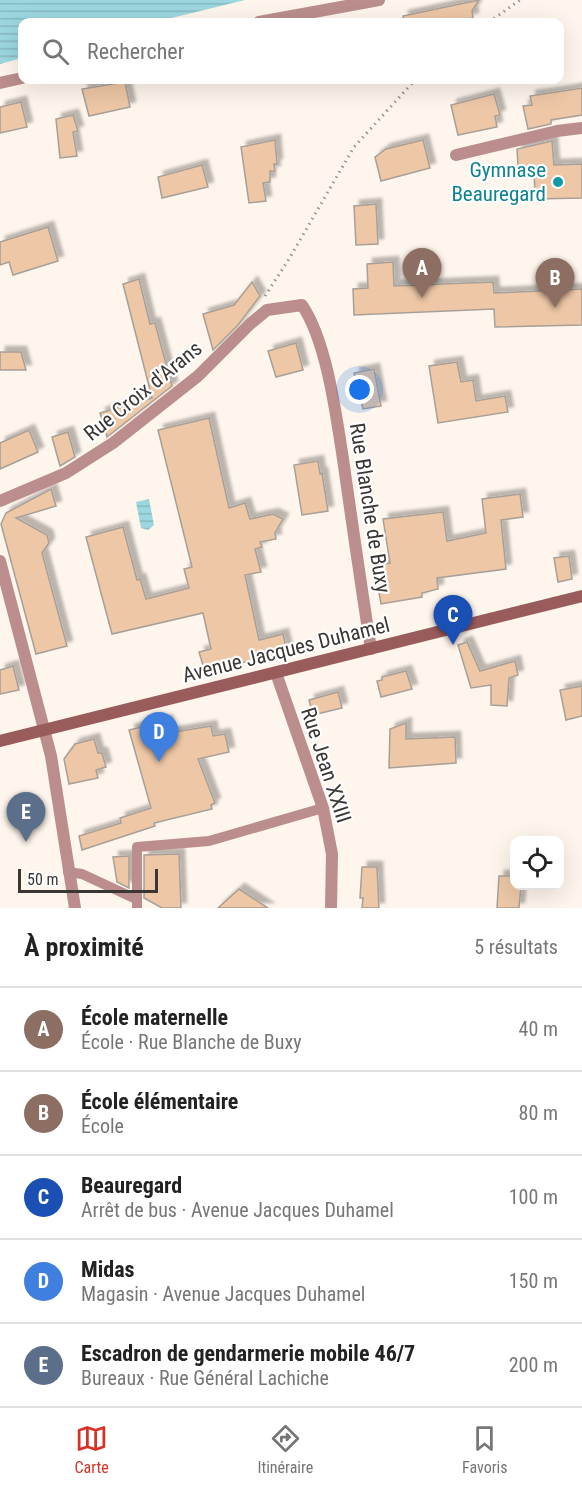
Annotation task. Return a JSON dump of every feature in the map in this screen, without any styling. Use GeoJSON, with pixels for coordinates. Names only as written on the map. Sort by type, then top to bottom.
{"type":"FeatureCollection","features":[{"type":"Feature","properties":{"kind":"main road","name":"Avenue Jacques Duhamel"},"geometry":{"type":"LineString","coordinates":[[0,741],[582,596]]}},
{"type":"Feature","properties":{"kind":"street"},"geometry":{"type":"LineString","coordinates":[[281,18],[379,0]]}},
{"type":"Feature","properties":{"kind":"street"},"geometry":{"type":"LineString","coordinates":[[0,83],[18,79]]}},
{"type":"Feature","properties":{"kind":"street"},"geometry":{"type":"LineString","coordinates":[[456,155],[557,131],[582,128]]}},
{"type":"Feature","properties":{"kind":"street","name":"Rue Blanche de Buxy"},"geometry":{"type":"LineString","coordinates":[[267,310],[302,305],[309,315],[318,343],[335,407],[371,649]]}},
{"type":"Feature","properties":{"kind":"street","name":"Rue Croix d'Arans"},"geometry":{"type":"LineString","coordinates":[[0,501],[66,472],[113,442],[198,376],[267,310]]}},
{"type":"Feature","properties":{"kind":"street"},"geometry":{"type":"LineString","coordinates":[[0,561],[45,731],[75,908]]}},
{"type":"Feature","properties":{"kind":"street","name":"Rue Jean XXIII"},"geometry":{"type":"LineString","coordinates":[[276,673],[323,808],[332,854],[331,908]]}},
{"type":"Feature","properties":{"kind":"lane"},"geometry":{"type":"LineString","coordinates":[[68,872],[82,874],[137,904],[137,847],[209,841],[323,808]]}},
{"type":"Feature","properties":{"kind":"path"},"geometry":{"type":"LineString","coordinates":[[494,18],[519,0]]}},
{"type":"Feature","properties":{"kind":"path"},"geometry":{"type":"LineString","coordinates":[[267,310],[261,301],[289,259],[348,156],[367,129],[411,84]]}},
{"type":"Feature","properties":{"kind":"water"},"geometry":{"type":"Polygon","coordinates":[[[0,0],[245,0],[171,18],[18,18],[18,59],[0,64],[0,0]]]}},
{"type":"Feature","properties":{"kind":"water"},"geometry":{"type":"Polygon","coordinates":[[[149,499],[154,525],[148,530],[141,528],[136,502],[149,499]]]}},
{"type":"Feature","properties":{"kind":"building"},"geometry":{"type":"Polygon","coordinates":[[[479,0],[472,11],[473,18],[403,18],[403,16],[479,0]]]}},
{"type":"Feature","properties":{"kind":"building"},"geometry":{"type":"Polygon","coordinates":[[[125,84],[130,107],[89,116],[82,89],[125,84]]]}},
{"type":"Feature","properties":{"kind":"building"},"geometry":{"type":"Polygon","coordinates":[[[582,88],[582,115],[551,120],[551,124],[528,129],[523,106],[532,105],[530,96],[582,88]]]}},
{"type":"Feature","properties":{"kind":"building"},"geometry":{"type":"Polygon","coordinates":[[[494,94],[500,115],[495,116],[497,127],[458,135],[451,105],[494,94]]]}},
{"type":"Feature","properties":{"kind":"building"},"geometry":{"type":"Polygon","coordinates":[[[21,102],[27,127],[0,133],[0,107],[21,102]]]}},
{"type":"Feature","properties":{"kind":"building"},"geometry":{"type":"Polygon","coordinates":[[[73,115],[78,131],[73,132],[77,156],[60,158],[56,119],[73,115]]]}},
{"type":"Feature","properties":{"kind":"building"},"geometry":{"type":"Polygon","coordinates":[[[275,140],[277,164],[274,164],[275,171],[270,171],[270,182],[263,183],[266,201],[249,203],[241,147],[275,140]]]}},
{"type":"Feature","properties":{"kind":"building"},"geometry":{"type":"Polygon","coordinates":[[[423,140],[430,168],[381,181],[375,157],[386,149],[423,140]]]}},
{"type":"Feature","properties":{"kind":"building","name":"Gymnase Beauregard"},"geometry":{"type":"Polygon","coordinates":[[[552,141],[554,165],[582,164],[582,198],[535,199],[534,166],[518,166],[517,149],[552,141]]]}},
{"type":"Feature","properties":{"kind":"building"},"geometry":{"type":"Polygon","coordinates":[[[202,165],[208,187],[162,198],[158,177],[202,165]]]}},
{"type":"Feature","properties":{"kind":"building"},"geometry":{"type":"Polygon","coordinates":[[[376,204],[378,244],[356,245],[354,206],[376,204]]]}},
{"type":"Feature","properties":{"kind":"building"},"geometry":{"type":"Polygon","coordinates":[[[48,227],[58,261],[13,275],[9,262],[0,265],[0,242],[48,227]]]}},
{"type":"Feature","properties":{"kind":"building"},"geometry":{"type":"Polygon","coordinates":[[[393,262],[394,286],[493,282],[494,293],[582,289],[582,325],[495,327],[494,309],[354,315],[353,289],[368,288],[367,264],[393,262]]]}},
{"type":"Feature","properties":{"kind":"building"},"geometry":{"type":"Polygon","coordinates":[[[139,279],[150,324],[155,323],[172,386],[107,437],[100,413],[152,398],[123,284],[139,279]]]}},
{"type":"Feature","properties":{"kind":"building"},"geometry":{"type":"Polygon","coordinates":[[[252,282],[260,296],[238,325],[213,350],[203,314],[234,305],[252,282]]]}},
{"type":"Feature","properties":{"kind":"building"},"geometry":{"type":"Polygon","coordinates":[[[296,343],[303,370],[276,377],[268,351],[296,343]]]}},
{"type":"Feature","properties":{"kind":"building"},"geometry":{"type":"Polygon","coordinates":[[[0,352],[21,352],[26,370],[0,370],[0,352]]]}},
{"type":"Feature","properties":{"kind":"building"},"geometry":{"type":"Polygon","coordinates":[[[457,362],[461,382],[473,380],[476,401],[505,396],[508,412],[438,423],[429,366],[457,362]]]}},
{"type":"Feature","properties":{"kind":"building"},"geometry":{"type":"Polygon","coordinates":[[[374,369],[381,406],[363,409],[354,373],[374,369]]]}},
{"type":"Feature","properties":{"kind":"building"},"geometry":{"type":"Polygon","coordinates":[[[209,418],[229,508],[245,503],[250,519],[273,514],[283,519],[275,533],[276,539],[260,542],[262,547],[255,549],[261,572],[245,575],[259,640],[283,634],[287,651],[205,672],[199,652],[211,649],[203,613],[112,634],[86,537],[123,527],[137,580],[140,579],[146,599],[189,588],[184,569],[192,567],[158,430],[209,418]]]}},
{"type":"Feature","properties":{"kind":"building"},"geometry":{"type":"Polygon","coordinates":[[[29,430],[38,452],[0,469],[0,443],[29,430]]]}},
{"type":"Feature","properties":{"kind":"building"},"geometry":{"type":"Polygon","coordinates":[[[68,432],[75,457],[60,466],[52,437],[68,432]]]}},
{"type":"Feature","properties":{"kind":"building"},"geometry":{"type":"Polygon","coordinates":[[[318,461],[328,511],[302,515],[294,465],[318,461]]]}},
{"type":"Feature","properties":{"kind":"building"},"geometry":{"type":"Polygon","coordinates":[[[51,489],[56,506],[16,518],[47,535],[49,543],[42,553],[67,646],[36,654],[1,524],[6,513],[51,489]]]}},
{"type":"Feature","properties":{"kind":"building"},"geometry":{"type":"Polygon","coordinates":[[[520,494],[523,517],[501,520],[506,569],[437,578],[438,589],[422,593],[422,597],[381,604],[375,571],[383,569],[382,564],[390,563],[383,519],[443,512],[447,541],[486,533],[482,499],[520,494]]]}},
{"type":"Feature","properties":{"kind":"building"},"geometry":{"type":"Polygon","coordinates":[[[569,556],[572,579],[558,582],[554,558],[569,556]]]}},
{"type":"Feature","properties":{"kind":"building"},"geometry":{"type":"Polygon","coordinates":[[[467,642],[480,671],[515,661],[518,675],[509,678],[507,706],[491,705],[491,685],[471,688],[458,645],[467,642]]]}},
{"type":"Feature","properties":{"kind":"building"},"geometry":{"type":"Polygon","coordinates":[[[13,666],[19,690],[0,694],[0,670],[13,666]]]}},
{"type":"Feature","properties":{"kind":"building"},"geometry":{"type":"Polygon","coordinates":[[[406,671],[412,689],[381,697],[377,681],[382,680],[382,677],[406,671]]]}},
{"type":"Feature","properties":{"kind":"building"},"geometry":{"type":"Polygon","coordinates":[[[582,686],[582,716],[566,720],[560,690],[582,686]]]}},
{"type":"Feature","properties":{"kind":"building"},"geometry":{"type":"Polygon","coordinates":[[[338,692],[342,708],[313,715],[309,700],[338,692]]]}},
{"type":"Feature","properties":{"kind":"building"},"geometry":{"type":"Polygon","coordinates":[[[167,721],[169,733],[211,726],[213,736],[225,734],[229,752],[198,759],[215,803],[211,805],[212,809],[154,823],[155,826],[82,850],[79,836],[121,823],[120,818],[151,808],[129,730],[167,721]]]}},
{"type":"Feature","properties":{"kind":"building"},"geometry":{"type":"Polygon","coordinates":[[[406,723],[406,739],[455,737],[456,763],[389,768],[390,729],[406,723]]]}},
{"type":"Feature","properties":{"kind":"building"},"geometry":{"type":"Polygon","coordinates":[[[94,739],[98,753],[102,753],[106,767],[96,770],[98,778],[69,784],[64,759],[75,744],[94,739]]]}},
{"type":"Feature","properties":{"kind":"building"},"geometry":{"type":"Polygon","coordinates":[[[179,854],[181,908],[162,908],[144,898],[144,855],[179,854]]]}},
{"type":"Feature","properties":{"kind":"building"},"geometry":{"type":"Polygon","coordinates":[[[129,856],[129,888],[117,882],[113,857],[129,856]]]}},
{"type":"Feature","properties":{"kind":"building"},"geometry":{"type":"Polygon","coordinates":[[[362,867],[377,867],[379,908],[362,908],[363,898],[360,898],[362,867]]]}},
{"type":"Feature","properties":{"kind":"building"},"geometry":{"type":"Polygon","coordinates":[[[499,876],[510,876],[510,890],[521,890],[519,908],[497,908],[499,876]]]}},
{"type":"Feature","properties":{"kind":"building"},"geometry":{"type":"Polygon","coordinates":[[[239,889],[268,908],[218,908],[239,889]]]}},
{"type":"Feature","properties":{"kind":"place","name":"Gymnase Beauregard"},"geometry":{"type":"Point","coordinates":[558,182]}},
{"type":"Feature","properties":{"kind":"place","name":"École maternelle"},"geometry":{"type":"Point","coordinates":[422,298]}},
{"type":"Feature","properties":{"kind":"place","name":"École élémentaire"},"geometry":{"type":"Point","coordinates":[555,308]}},
{"type":"Feature","properties":{"kind":"place","name":"Beauregard"},"geometry":{"type":"Point","coordinates":[453,645]}},
{"type":"Feature","properties":{"kind":"place","name":"Midas"},"geometry":{"type":"Point","coordinates":[159,762]}},
{"type":"Feature","properties":{"kind":"place","name":"Escadron de gendarmerie mobile 46/7"},"geometry":{"type":"Point","coordinates":[26,842]}}]}
